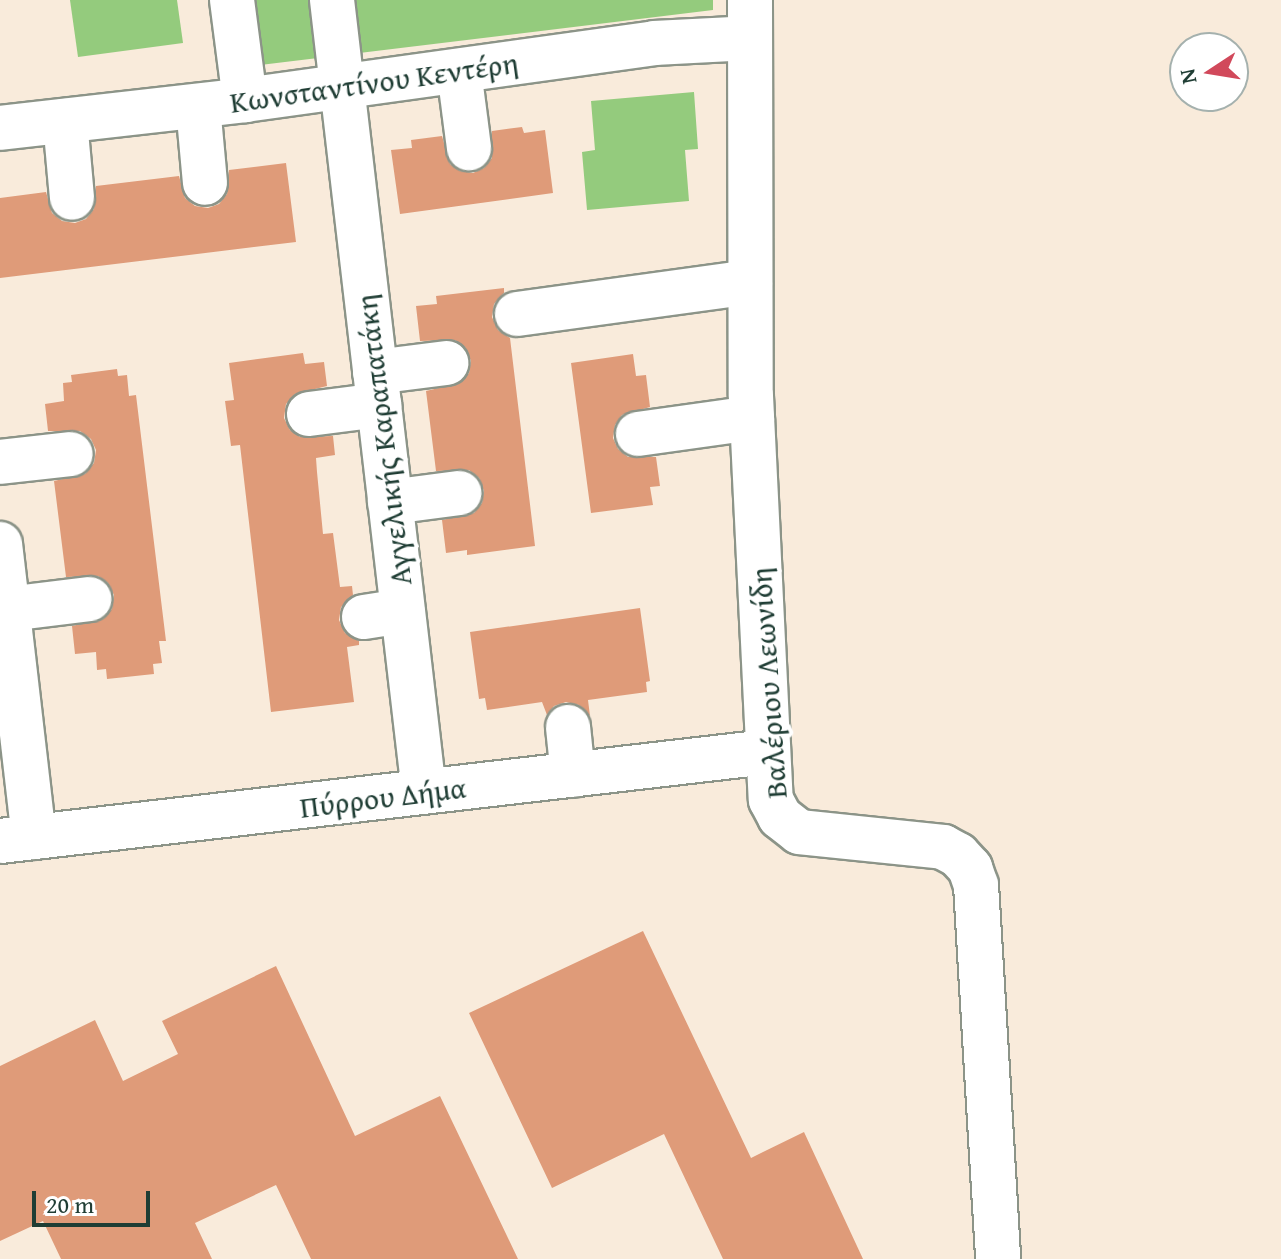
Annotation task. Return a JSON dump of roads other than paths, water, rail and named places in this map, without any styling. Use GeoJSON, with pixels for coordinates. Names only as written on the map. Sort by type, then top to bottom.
{"type":"FeatureCollection","features":[{"type":"Feature","properties":{"kind":"street"},"geometry":{"type":"LineString","coordinates":[[232,0],[245,100]]}},
{"type":"Feature","properties":{"kind":"street","name":"Αγγελικής Καραπατάκη"},"geometry":{"type":"LineString","coordinates":[[332,0],[390,502],[384,614],[424,792]]}},
{"type":"Feature","properties":{"kind":"street","name":"Κωνσταντίνου Κεντέρη"},"geometry":{"type":"LineString","coordinates":[[0,128],[245,100],[654,43],[749,19]]}},
{"type":"Feature","properties":{"kind":"street","name":"Βαλέριου Λεωνίδη"},"geometry":{"type":"LineString","coordinates":[[749,19],[752,418],[771,800],[780,817],[799,832],[943,847],[958,855],[970,868],[976,885],[998,1259]]}},
{"type":"Feature","properties":{"kind":"street"},"geometry":{"type":"LineString","coordinates":[[459,71],[469,148]]}},
{"type":"Feature","properties":{"kind":"street"},"geometry":{"type":"LineString","coordinates":[[198,106],[205,183]]}},
{"type":"Feature","properties":{"kind":"street"},"geometry":{"type":"LineString","coordinates":[[65,121],[72,198]]}},
{"type":"Feature","properties":{"kind":"street"},"geometry":{"type":"LineString","coordinates":[[517,314],[750,282]]}},
{"type":"Feature","properties":{"kind":"street"},"geometry":{"type":"LineString","coordinates":[[309,414],[446,363]]}},
{"type":"Feature","properties":{"kind":"street"},"geometry":{"type":"LineString","coordinates":[[638,434],[752,418]]}},
{"type":"Feature","properties":{"kind":"street"},"geometry":{"type":"LineString","coordinates":[[0,462],[71,454]]}},
{"type":"Feature","properties":{"kind":"street"},"geometry":{"type":"LineString","coordinates":[[390,502],[459,493]]}},
{"type":"Feature","properties":{"kind":"street"},"geometry":{"type":"LineString","coordinates":[[0,544],[8,609],[17,839]]}},
{"type":"Feature","properties":{"kind":"street"},"geometry":{"type":"LineString","coordinates":[[8,609],[89,599]]}},
{"type":"Feature","properties":{"kind":"street"},"geometry":{"type":"LineString","coordinates":[[568,727],[573,775]]}},
{"type":"Feature","properties":{"kind":"street","name":"Πύρρου Δήμα"},"geometry":{"type":"LineString","coordinates":[[17,839],[767,752]]}}]}
